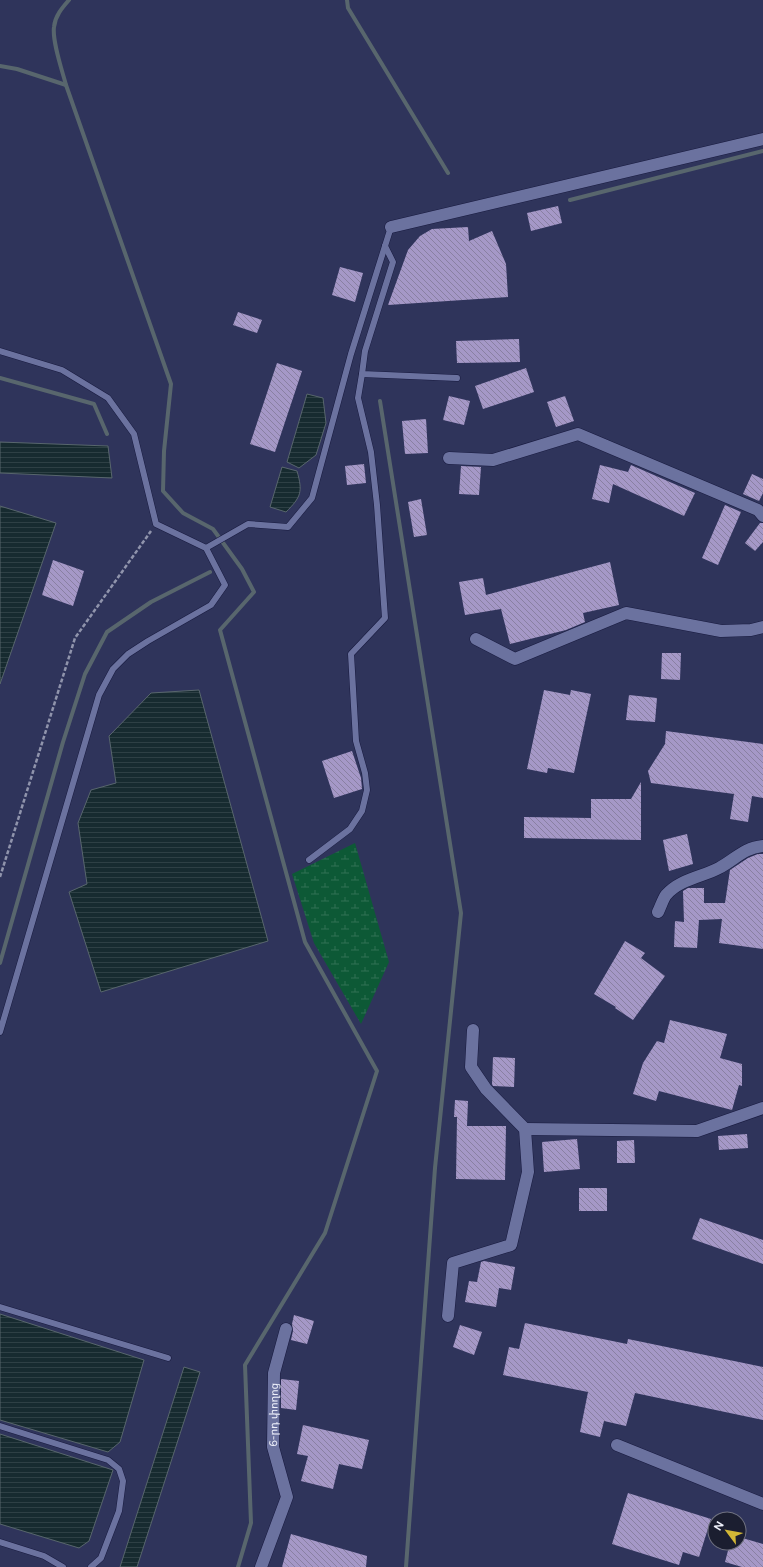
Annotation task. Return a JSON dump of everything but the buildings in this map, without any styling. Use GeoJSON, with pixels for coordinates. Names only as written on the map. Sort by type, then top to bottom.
{"type":"FeatureCollection","features":[{"type":"Feature","properties":{"kind":"street"},"geometry":{"type":"LineString","coordinates":[[391,227],[763,139]]}},
{"type":"Feature","properties":{"kind":"street"},"geometry":{"type":"LineString","coordinates":[[448,458],[493,460],[578,434],[758,510],[763,516]]}},
{"type":"Feature","properties":{"kind":"street"},"geometry":{"type":"LineString","coordinates":[[476,639],[515,659],[626,613],[721,631],[751,630],[763,627]]}},
{"type":"Feature","properties":{"kind":"street"},"geometry":{"type":"LineString","coordinates":[[658,912],[666,895],[681,883],[719,868],[742,851],[763,846]]}},
{"type":"Feature","properties":{"kind":"street"},"geometry":{"type":"LineString","coordinates":[[448,1316],[453,1263],[511,1245],[528,1172],[525,1129],[486,1089],[472,1068],[473,1030]]}},
{"type":"Feature","properties":{"kind":"street"},"geometry":{"type":"LineString","coordinates":[[525,1129],[697,1131],[763,1108]]}},
{"type":"Feature","properties":{"kind":"street","name":"6-րդ փողոց"},"geometry":{"type":"LineString","coordinates":[[261,1567],[287,1497],[273,1447],[274,1373],[286,1329]]}},
{"type":"Feature","properties":{"kind":"street"},"geometry":{"type":"LineString","coordinates":[[617,1445],[763,1504]]}},
{"type":"Feature","properties":{"kind":"lane"},"geometry":{"type":"LineString","coordinates":[[209,546],[248,524],[288,526],[312,498],[351,354],[391,227]]}},
{"type":"Feature","properties":{"kind":"lane"},"geometry":{"type":"LineString","coordinates":[[309,860],[350,829],[362,810],[368,790],[356,741],[351,654],[385,618],[377,505],[371,452],[358,398],[365,351],[393,262],[385,246]]}},
{"type":"Feature","properties":{"kind":"lane"},"geometry":{"type":"LineString","coordinates":[[0,351],[62,370],[108,398],[134,434],[156,524],[209,546],[225,585],[211,605],[128,654],[113,669],[99,695],[0,1032]]}},
{"type":"Feature","properties":{"kind":"lane"},"geometry":{"type":"LineString","coordinates":[[362,374],[457,378]]}},
{"type":"Feature","properties":{"kind":"lane"},"geometry":{"type":"LineString","coordinates":[[0,1306],[168,1358]]}},
{"type":"Feature","properties":{"kind":"lane"},"geometry":{"type":"LineString","coordinates":[[0,1426],[108,1460],[119,1469],[123,1481],[119,1511],[101,1558],[91,1567]]}},
{"type":"Feature","properties":{"kind":"lane"},"geometry":{"type":"LineString","coordinates":[[0,1542],[44,1556],[63,1567]]}},
{"type":"Feature","properties":{"kind":"path"},"geometry":{"type":"LineString","coordinates":[[0,877],[75,638],[156,524]]}},
{"type":"Feature","properties":{"kind":"green space"},"geometry":{"type":"Polygon","coordinates":[[[355,843],[389,962],[361,1024],[314,943],[292,874],[355,843]]]}},
{"type":"Feature","properties":{"kind":"shaded area"},"geometry":{"type":"Polygon","coordinates":[[[307,394],[323,398],[326,423],[316,455],[299,468],[287,462],[307,394]]]}},
{"type":"Feature","properties":{"kind":"shaded area"},"geometry":{"type":"Polygon","coordinates":[[[0,442],[108,446],[112,478],[0,473],[0,442]]]}},
{"type":"Feature","properties":{"kind":"shaded area"},"geometry":{"type":"Polygon","coordinates":[[[282,467],[297,471],[300,484],[298,498],[286,512],[270,507],[282,467]]]}},
{"type":"Feature","properties":{"kind":"shaded area"},"geometry":{"type":"Polygon","coordinates":[[[0,506],[56,523],[0,684],[0,506]]]}},
{"type":"Feature","properties":{"kind":"shaded area"},"geometry":{"type":"Polygon","coordinates":[[[199,690],[268,941],[101,992],[69,892],[87,884],[78,823],[91,790],[116,783],[109,736],[151,693],[199,690]]]}},
{"type":"Feature","properties":{"kind":"shaded area"},"geometry":{"type":"Polygon","coordinates":[[[0,1314],[144,1360],[120,1442],[108,1452],[0,1420],[0,1314]]]}},
{"type":"Feature","properties":{"kind":"shaded area"},"geometry":{"type":"Polygon","coordinates":[[[184,1367],[200,1372],[137,1567],[120,1567],[184,1367]]]}},
{"type":"Feature","properties":{"kind":"shaded area"},"geometry":{"type":"Polygon","coordinates":[[[0,1434],[113,1470],[89,1541],[79,1548],[0,1524],[0,1434]]]}},
{"type":"Feature","properties":{"kind":"waterway"},"geometry":{"type":"LineString","coordinates":[[69,0],[59,12],[55,23],[54,40],[58,56],[66,85],[171,384],[164,451],[163,491],[183,513],[213,529],[242,569],[254,592],[220,630],[305,942],[377,1071],[325,1233],[245,1365],[251,1523],[238,1567]]}},
{"type":"Feature","properties":{"kind":"waterway"},"geometry":{"type":"LineString","coordinates":[[347,0],[348,8],[448,173]]}},
{"type":"Feature","properties":{"kind":"waterway"},"geometry":{"type":"LineString","coordinates":[[0,66],[17,69],[66,85]]}},
{"type":"Feature","properties":{"kind":"waterway"},"geometry":{"type":"LineString","coordinates":[[570,200],[763,151]]}},
{"type":"Feature","properties":{"kind":"waterway"},"geometry":{"type":"LineString","coordinates":[[0,378],[94,404],[107,434]]}},
{"type":"Feature","properties":{"kind":"waterway"},"geometry":{"type":"LineString","coordinates":[[380,401],[461,913],[435,1168],[406,1567]]}},
{"type":"Feature","properties":{"kind":"waterway"},"geometry":{"type":"LineString","coordinates":[[0,963],[63,742],[85,674],[107,632],[151,602],[210,572]]}}]}
